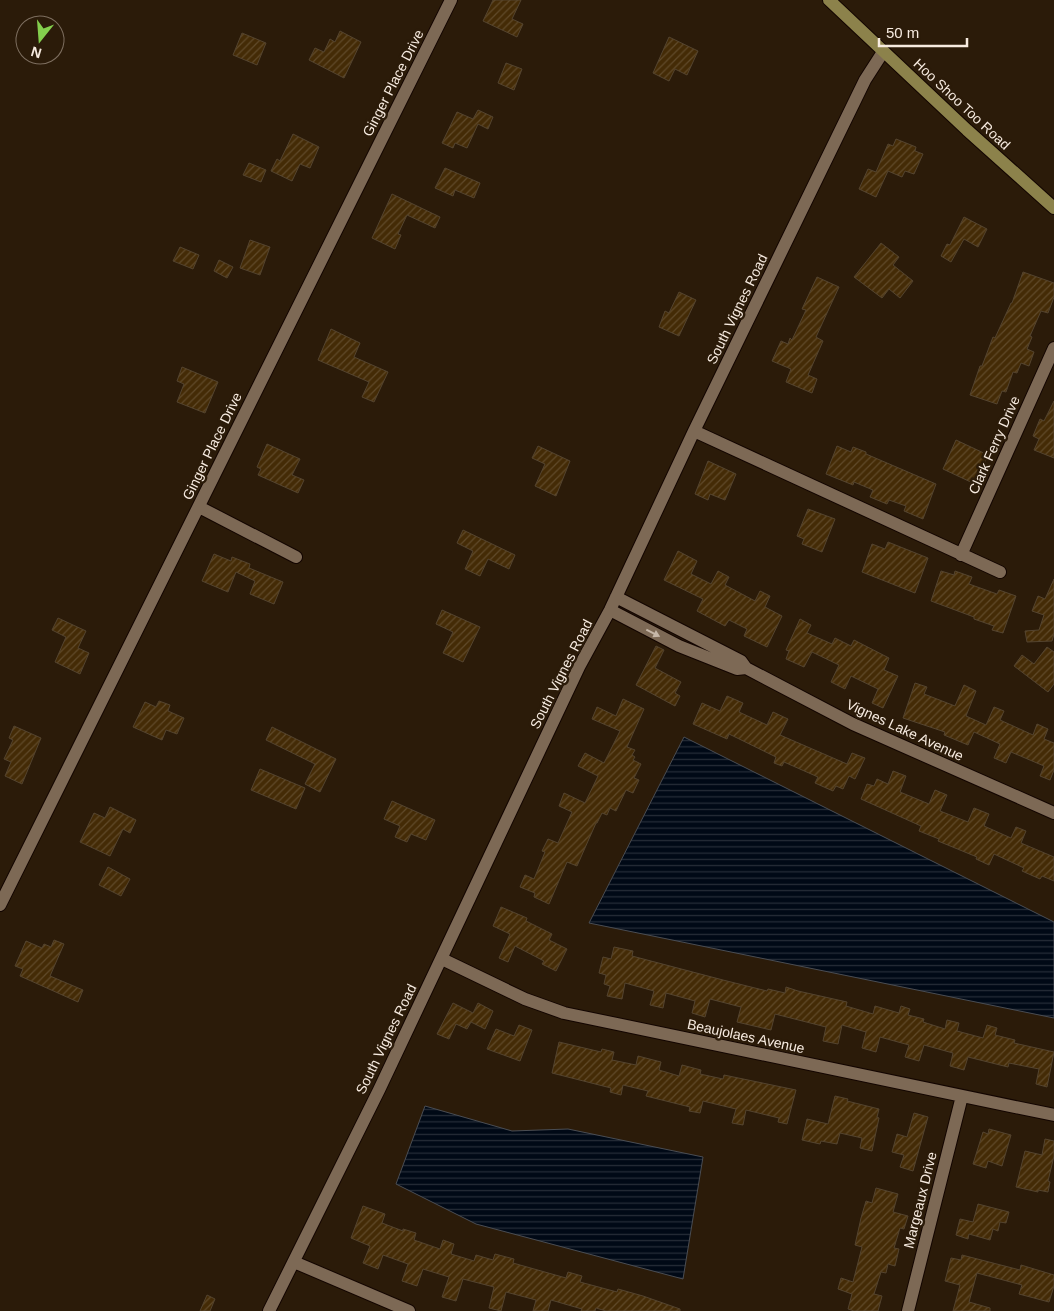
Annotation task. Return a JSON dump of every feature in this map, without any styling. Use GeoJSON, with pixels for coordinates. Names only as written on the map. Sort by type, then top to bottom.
{"type":"FeatureCollection","features":[{"type":"Feature","properties":{"kind":"street","name":"Ginger Place Drive"},"geometry":{"type":"LineString","coordinates":[[0,905],[451,0]]}},
{"type":"Feature","properties":{"kind":"street","name":"Hoo Shoo Too Road"},"geometry":{"type":"LineString","coordinates":[[829,0],[883,52],[1054,208]]}},
{"type":"Feature","properties":{"kind":"street","name":"South Vignes Road"},"geometry":{"type":"LineString","coordinates":[[269,1311],[442,959],[578,667],[610,610],[694,431],[865,80],[883,52]]}},
{"type":"Feature","properties":{"kind":"street","name":"Clark Ferry Drive"},"geometry":{"type":"LineString","coordinates":[[961,555],[1054,348]]}},
{"type":"Feature","properties":{"kind":"street"},"geometry":{"type":"LineString","coordinates":[[694,431],[1000,572]]}},
{"type":"Feature","properties":{"kind":"street"},"geometry":{"type":"LineString","coordinates":[[200,507],[296,557]]}},
{"type":"Feature","properties":{"kind":"street","name":"Vignes Lake Avenue"},"geometry":{"type":"LineString","coordinates":[[616,597],[741,662],[746,668],[853,724],[1054,813]]}},
{"type":"Feature","properties":{"kind":"street","name":"Vignes Lake Avenue"},"geometry":{"type":"LineString","coordinates":[[610,610],[679,646],[737,669],[746,668]]}},
{"type":"Feature","properties":{"kind":"street","name":"Beaujolaes Avenue"},"geometry":{"type":"LineString","coordinates":[[442,959],[534,1003],[564,1013],[1054,1115]]}},
{"type":"Feature","properties":{"kind":"street","name":"Margeaux Drive"},"geometry":{"type":"LineString","coordinates":[[908,1311],[962,1096]]}},
{"type":"Feature","properties":{"kind":"street"},"geometry":{"type":"LineString","coordinates":[[294,1262],[409,1311]]}},
{"type":"Feature","properties":{"kind":"shaded area"},"geometry":{"type":"Polygon","coordinates":[[[684,737],[1054,922],[1054,1018],[589,923],[684,737]]]}},
{"type":"Feature","properties":{"kind":"shaded area"},"geometry":{"type":"Polygon","coordinates":[[[425,1106],[512,1131],[568,1129],[703,1157],[683,1279],[476,1224],[396,1184],[425,1106]]]}},
{"type":"Feature","properties":{"kind":"building"},"geometry":{"type":"Polygon","coordinates":[[[493,0],[521,0],[512,19],[523,24],[517,37],[483,21],[493,0]]]}},
{"type":"Feature","properties":{"kind":"building"},"geometry":{"type":"Polygon","coordinates":[[[340,31],[361,42],[344,78],[309,60],[315,48],[324,52],[330,39],[335,42],[340,31]]]}},
{"type":"Feature","properties":{"kind":"building"},"geometry":{"type":"Polygon","coordinates":[[[242,33],[266,43],[257,65],[233,55],[242,33]]]}},
{"type":"Feature","properties":{"kind":"building"},"geometry":{"type":"Polygon","coordinates":[[[669,37],[698,51],[687,75],[675,69],[669,81],[653,73],[669,37]]]}},
{"type":"Feature","properties":{"kind":"building"},"geometry":{"type":"Polygon","coordinates":[[[506,63],[522,69],[514,90],[498,83],[506,63]]]}},
{"type":"Feature","properties":{"kind":"building"},"geometry":{"type":"Polygon","coordinates":[[[478,110],[493,117],[488,129],[478,124],[467,148],[455,143],[453,148],[442,143],[457,112],[473,119],[478,110]]]}},
{"type":"Feature","properties":{"kind":"building"},"geometry":{"type":"Polygon","coordinates":[[[293,134],[319,147],[310,168],[300,164],[292,181],[271,171],[277,159],[280,161],[293,134]]]}},
{"type":"Feature","properties":{"kind":"building"},"geometry":{"type":"Polygon","coordinates":[[[896,139],[916,147],[915,151],[923,154],[914,174],[905,171],[902,177],[888,171],[876,197],[859,189],[868,169],[876,172],[888,144],[893,146],[896,139]]]}},
{"type":"Feature","properties":{"kind":"building"},"geometry":{"type":"Polygon","coordinates":[[[249,163],[266,170],[261,182],[243,175],[249,163]]]}},
{"type":"Feature","properties":{"kind":"building"},"geometry":{"type":"Polygon","coordinates":[[[445,168],[480,183],[474,198],[455,190],[453,196],[435,188],[445,168]]]}},
{"type":"Feature","properties":{"kind":"building"},"geometry":{"type":"Polygon","coordinates":[[[392,194],[440,217],[435,228],[407,215],[398,234],[401,235],[395,249],[372,238],[392,194]]]}},
{"type":"Feature","properties":{"kind":"building"},"geometry":{"type":"Polygon","coordinates":[[[964,217],[987,229],[978,247],[964,239],[951,262],[941,256],[947,244],[950,245],[964,217]]]}},
{"type":"Feature","properties":{"kind":"building"},"geometry":{"type":"Polygon","coordinates":[[[250,240],[270,247],[260,275],[240,268],[250,240]]]}},
{"type":"Feature","properties":{"kind":"building"},"geometry":{"type":"Polygon","coordinates":[[[881,243],[899,257],[893,265],[913,281],[900,298],[889,289],[882,298],[854,277],[881,243]]]}},
{"type":"Feature","properties":{"kind":"building"},"geometry":{"type":"Polygon","coordinates":[[[180,247],[199,255],[193,269],[173,261],[180,247]]]}},
{"type":"Feature","properties":{"kind":"building"},"geometry":{"type":"Polygon","coordinates":[[[219,260],[233,267],[227,278],[214,271],[219,260]]]}},
{"type":"Feature","properties":{"kind":"building"},"geometry":{"type":"Polygon","coordinates":[[[1023,272],[1054,283],[1054,297],[1048,313],[1041,311],[1030,336],[1032,337],[1027,349],[1034,352],[1029,366],[1021,363],[1017,373],[1013,372],[1006,392],[1002,391],[997,404],[970,395],[980,366],[982,366],[993,337],[995,338],[1012,303],[1023,272]]]}},
{"type":"Feature","properties":{"kind":"building"},"geometry":{"type":"Polygon","coordinates":[[[817,277],[839,287],[816,337],[823,341],[808,375],[817,379],[812,393],[786,382],[791,369],[772,361],[781,341],[788,344],[790,338],[792,340],[806,310],[802,309],[817,277]]]}},
{"type":"Feature","properties":{"kind":"building"},"geometry":{"type":"Polygon","coordinates":[[[679,292],[696,300],[679,336],[659,327],[665,311],[669,313],[679,292]]]}},
{"type":"Feature","properties":{"kind":"building"},"geometry":{"type":"Polygon","coordinates":[[[331,329],[360,343],[354,357],[388,372],[374,402],[362,397],[369,382],[318,360],[331,329]]]}},
{"type":"Feature","properties":{"kind":"building"},"geometry":{"type":"Polygon","coordinates":[[[182,367],[218,382],[205,413],[177,402],[184,384],[177,381],[182,367]]]}},
{"type":"Feature","properties":{"kind":"building"},"geometry":{"type":"Polygon","coordinates":[[[1054,401],[1054,458],[1034,450],[1039,439],[1033,436],[1040,419],[1044,421],[1054,401]]]}},
{"type":"Feature","properties":{"kind":"building"},"geometry":{"type":"Polygon","coordinates":[[[956,440],[988,455],[975,484],[943,469],[956,440]]]}},
{"type":"Feature","properties":{"kind":"building"},"geometry":{"type":"Polygon","coordinates":[[[267,444],[300,459],[292,475],[304,480],[298,493],[258,475],[261,469],[257,467],[267,444]]]}},
{"type":"Feature","properties":{"kind":"building"},"geometry":{"type":"Polygon","coordinates":[[[538,446],[570,461],[556,496],[535,486],[545,464],[532,458],[538,446]]]}},
{"type":"Feature","properties":{"kind":"building"},"geometry":{"type":"Polygon","coordinates":[[[837,446],[851,452],[853,447],[936,484],[923,519],[904,511],[906,506],[889,500],[887,504],[870,497],[873,490],[854,482],[853,485],[826,474],[837,446]]]}},
{"type":"Feature","properties":{"kind":"building"},"geometry":{"type":"Polygon","coordinates":[[[708,461],[736,474],[725,500],[710,494],[708,500],[695,494],[708,461]]]}},
{"type":"Feature","properties":{"kind":"building"},"geometry":{"type":"Polygon","coordinates":[[[808,509],[835,519],[822,552],[802,544],[804,539],[797,536],[808,509]]]}},
{"type":"Feature","properties":{"kind":"building"},"geometry":{"type":"Polygon","coordinates":[[[463,530],[515,555],[509,569],[488,559],[480,576],[465,569],[473,551],[457,543],[463,530]]]}},
{"type":"Feature","properties":{"kind":"building"},"geometry":{"type":"Polygon","coordinates":[[[888,542],[928,558],[915,593],[862,572],[872,544],[885,549],[888,542]]]}},
{"type":"Feature","properties":{"kind":"building"},"geometry":{"type":"Polygon","coordinates":[[[678,551],[697,561],[691,574],[711,584],[718,571],[729,577],[725,585],[755,601],[760,591],[770,596],[765,607],[782,616],[767,647],[744,636],[747,629],[729,620],[725,626],[697,611],[703,599],[664,580],[678,551]]]}},
{"type":"Feature","properties":{"kind":"building"},"geometry":{"type":"Polygon","coordinates":[[[214,554],[231,561],[232,557],[250,564],[249,568],[283,582],[274,604],[250,594],[255,581],[236,572],[228,592],[202,581],[214,554]]]}},
{"type":"Feature","properties":{"kind":"building"},"geometry":{"type":"Polygon","coordinates":[[[941,571],[954,575],[955,571],[972,577],[969,584],[997,594],[999,590],[1016,596],[1003,633],[992,630],[994,626],[974,619],[974,617],[931,601],[941,571]]]}},
{"type":"Feature","properties":{"kind":"building"},"geometry":{"type":"Polygon","coordinates":[[[1054,579],[1054,634],[1052,641],[1027,642],[1025,631],[1039,630],[1044,615],[1032,611],[1038,596],[1045,599],[1054,579]]]}},
{"type":"Feature","properties":{"kind":"building"},"geometry":{"type":"Polygon","coordinates":[[[442,610],[480,627],[463,662],[443,653],[453,632],[436,624],[442,610]]]}},
{"type":"Feature","properties":{"kind":"building"},"geometry":{"type":"Polygon","coordinates":[[[58,618],[86,631],[78,648],[89,653],[80,674],[55,662],[66,637],[52,630],[58,618]]]}},
{"type":"Feature","properties":{"kind":"building"},"geometry":{"type":"Polygon","coordinates":[[[800,619],[811,625],[807,633],[832,644],[835,638],[851,646],[854,640],[889,658],[884,670],[898,676],[883,708],[872,703],[878,689],[851,676],[845,689],[831,682],[839,665],[812,652],[804,667],[786,659],[789,651],[786,650],[800,619]]]}},
{"type":"Feature","properties":{"kind":"building"},"geometry":{"type":"Polygon","coordinates":[[[656,646],[664,650],[655,668],[681,682],[675,693],[680,696],[675,706],[636,685],[656,646]]]}},
{"type":"Feature","properties":{"kind":"building"},"geometry":{"type":"Polygon","coordinates":[[[1047,647],[1054,652],[1054,684],[1048,692],[1014,666],[1022,655],[1034,664],[1047,647]]]}},
{"type":"Feature","properties":{"kind":"building"},"geometry":{"type":"Polygon","coordinates":[[[915,683],[927,687],[924,694],[955,706],[964,685],[976,691],[966,716],[986,725],[994,707],[1004,711],[1000,720],[1033,735],[1037,724],[1048,729],[1044,739],[1054,743],[1054,770],[1050,780],[1040,776],[1044,766],[1011,752],[1006,763],[994,758],[1000,744],[974,732],[968,745],[944,735],[945,732],[903,718],[915,683]]]}},
{"type":"Feature","properties":{"kind":"building"},"geometry":{"type":"Polygon","coordinates":[[[727,696],[743,703],[739,712],[767,725],[773,712],[788,719],[780,735],[847,764],[852,753],[865,758],[855,779],[849,776],[843,789],[836,786],[833,791],[815,783],[818,777],[784,762],[782,766],[774,763],[776,757],[729,734],[727,739],[693,724],[702,703],[720,711],[727,696]]]}},
{"type":"Feature","properties":{"kind":"building"},"geometry":{"type":"Polygon","coordinates":[[[623,699],[644,709],[627,747],[635,750],[632,755],[635,757],[633,760],[641,764],[634,778],[639,780],[633,793],[626,790],[616,811],[610,808],[607,815],[602,813],[577,866],[567,862],[549,904],[534,897],[535,893],[520,887],[525,875],[534,879],[545,852],[542,851],[548,839],[558,843],[572,812],[559,806],[564,793],[585,803],[598,776],[578,766],[585,753],[604,763],[620,731],[592,719],[597,707],[616,716],[623,699]]]}},
{"type":"Feature","properties":{"kind":"building"},"geometry":{"type":"Polygon","coordinates":[[[159,701],[170,705],[168,711],[184,718],[177,734],[166,730],[162,740],[133,727],[145,702],[156,707],[159,701]]]}},
{"type":"Feature","properties":{"kind":"building"},"geometry":{"type":"Polygon","coordinates":[[[14,726],[41,738],[22,784],[5,776],[11,762],[4,759],[13,740],[9,738],[14,726]]]}},
{"type":"Feature","properties":{"kind":"building"},"geometry":{"type":"Polygon","coordinates":[[[272,727],[336,759],[320,792],[305,784],[315,764],[266,740],[272,727]]]}},
{"type":"Feature","properties":{"kind":"building"},"geometry":{"type":"Polygon","coordinates":[[[260,769],[305,788],[296,809],[251,790],[260,769]]]}},
{"type":"Feature","properties":{"kind":"building"},"geometry":{"type":"Polygon","coordinates":[[[893,771],[906,776],[900,792],[929,804],[935,790],[947,795],[940,811],[968,822],[974,808],[989,814],[984,826],[1011,838],[1016,827],[1026,831],[1021,843],[1054,857],[1054,881],[1042,876],[1040,879],[1022,871],[1024,868],[994,854],[989,865],[976,859],[977,857],[919,831],[921,826],[861,799],[867,784],[874,786],[877,779],[888,784],[893,771]]]}},
{"type":"Feature","properties":{"kind":"building"},"geometry":{"type":"Polygon","coordinates":[[[392,801],[435,820],[426,840],[411,834],[407,842],[395,837],[400,826],[384,819],[392,801]]]}},
{"type":"Feature","properties":{"kind":"building"},"geometry":{"type":"Polygon","coordinates":[[[110,807],[136,820],[130,833],[123,829],[110,856],[80,842],[94,813],[105,818],[110,807]]]}},
{"type":"Feature","properties":{"kind":"building"},"geometry":{"type":"Polygon","coordinates":[[[108,867],[130,879],[121,896],[99,885],[108,867]]]}},
{"type":"Feature","properties":{"kind":"building"},"geometry":{"type":"Polygon","coordinates":[[[501,907],[527,918],[526,921],[552,934],[549,940],[567,949],[556,971],[542,964],[544,961],[515,946],[508,962],[499,958],[510,934],[493,926],[501,907]]]}},
{"type":"Feature","properties":{"kind":"building"},"geometry":{"type":"Polygon","coordinates":[[[54,940],[64,944],[50,976],[83,990],[78,1002],[20,976],[23,969],[15,966],[26,941],[42,948],[44,944],[51,947],[54,940]]]}},
{"type":"Feature","properties":{"kind":"building"},"geometry":{"type":"Polygon","coordinates":[[[614,947],[633,951],[632,956],[767,991],[768,989],[785,993],[786,987],[847,1002],[846,1006],[873,1014],[875,1006],[899,1013],[901,1006],[910,1009],[908,1015],[924,1019],[923,1022],[945,1029],[947,1020],[959,1023],[957,1031],[983,1038],[987,1025],[997,1028],[995,1035],[1015,1040],[1014,1043],[1054,1052],[1047,1087],[1036,1084],[1039,1069],[1009,1063],[1008,1067],[968,1057],[964,1070],[950,1066],[953,1053],[924,1045],[919,1061],[905,1057],[909,1045],[880,1037],[876,1052],[862,1048],[866,1032],[842,1025],[838,1044],[823,1041],[826,1027],[775,1014],[771,1030],[737,1022],[741,1007],[710,999],[705,1017],[692,1013],[695,1001],[666,993],[663,1008],[650,1005],[654,991],[625,983],[622,999],[607,996],[610,986],[604,984],[606,975],[599,973],[603,957],[611,959],[614,947]]]}},
{"type":"Feature","properties":{"kind":"building"},"geometry":{"type":"Polygon","coordinates":[[[453,1003],[473,1013],[478,1003],[493,1011],[485,1029],[471,1022],[467,1029],[456,1024],[449,1039],[437,1034],[453,1003]]]}},
{"type":"Feature","properties":{"kind":"building"},"geometry":{"type":"Polygon","coordinates":[[[519,1025],[532,1030],[520,1061],[487,1049],[496,1029],[514,1036],[519,1025]]]}},
{"type":"Feature","properties":{"kind":"building"},"geometry":{"type":"Polygon","coordinates":[[[559,1042],[601,1052],[602,1049],[614,1052],[612,1060],[636,1065],[638,1056],[661,1062],[659,1070],[679,1076],[682,1065],[701,1070],[700,1074],[723,1079],[724,1075],[796,1090],[787,1124],[778,1122],[779,1118],[746,1110],[743,1125],[732,1123],[736,1109],[703,1101],[700,1113],[689,1111],[690,1107],[646,1096],[648,1091],[623,1085],[621,1095],[610,1092],[611,1088],[552,1073],[559,1042]]]}},
{"type":"Feature","properties":{"kind":"building"},"geometry":{"type":"Polygon","coordinates":[[[835,1096],[879,1109],[872,1151],[860,1148],[862,1138],[840,1133],[837,1144],[821,1141],[820,1144],[802,1140],[807,1119],[828,1124],[835,1096]]]}},
{"type":"Feature","properties":{"kind":"building"},"geometry":{"type":"Polygon","coordinates":[[[914,1113],[928,1117],[913,1171],[900,1167],[904,1155],[892,1152],[897,1134],[907,1137],[914,1113]]]}},
{"type":"Feature","properties":{"kind":"building"},"geometry":{"type":"Polygon","coordinates":[[[989,1129],[1011,1135],[1002,1166],[988,1161],[986,1168],[973,1164],[983,1132],[988,1134],[989,1129]]]}},
{"type":"Feature","properties":{"kind":"building"},"geometry":{"type":"Polygon","coordinates":[[[1045,1139],[1054,1141],[1054,1156],[1048,1181],[1050,1182],[1048,1192],[1038,1190],[1038,1192],[1016,1187],[1025,1151],[1042,1155],[1045,1139]]]}},
{"type":"Feature","properties":{"kind":"building"},"geometry":{"type":"Polygon","coordinates":[[[876,1188],[898,1194],[893,1212],[908,1216],[904,1229],[900,1228],[894,1248],[899,1249],[895,1266],[888,1264],[886,1273],[881,1272],[874,1294],[882,1296],[878,1311],[854,1311],[848,1309],[852,1294],[838,1289],[841,1278],[853,1282],[862,1247],[855,1245],[861,1218],[866,1201],[872,1203],[876,1188]]]}},
{"type":"Feature","properties":{"kind":"building"},"geometry":{"type":"Polygon","coordinates":[[[978,1204],[1009,1212],[1006,1223],[1000,1222],[998,1231],[993,1229],[990,1240],[969,1234],[968,1239],[956,1235],[960,1219],[973,1222],[978,1204]]]}},
{"type":"Feature","properties":{"kind":"building"},"geometry":{"type":"Polygon","coordinates":[[[363,1206],[385,1214],[382,1223],[403,1231],[403,1229],[416,1233],[414,1240],[440,1249],[443,1240],[454,1244],[451,1254],[474,1261],[476,1255],[493,1260],[495,1254],[514,1259],[513,1263],[566,1278],[568,1272],[582,1276],[580,1282],[617,1292],[618,1289],[643,1296],[680,1309],[680,1311],[606,1311],[596,1308],[595,1311],[581,1311],[582,1309],[551,1300],[548,1311],[533,1311],[536,1300],[506,1292],[501,1311],[489,1308],[494,1287],[463,1279],[456,1301],[442,1297],[449,1277],[423,1269],[417,1286],[402,1281],[408,1264],[383,1255],[378,1269],[363,1263],[370,1246],[351,1238],[363,1206]]]}},
{"type":"Feature","properties":{"kind":"building"},"geometry":{"type":"Polygon","coordinates":[[[962,1255],[1020,1270],[1021,1265],[1054,1275],[1054,1286],[1049,1302],[1019,1294],[1022,1285],[977,1273],[969,1302],[990,1308],[990,1311],[953,1311],[960,1285],[945,1281],[951,1258],[961,1260],[962,1255]]]}},
{"type":"Feature","properties":{"kind":"building"},"geometry":{"type":"Polygon","coordinates":[[[207,1295],[215,1299],[210,1311],[200,1311],[207,1295]]]}}]}
